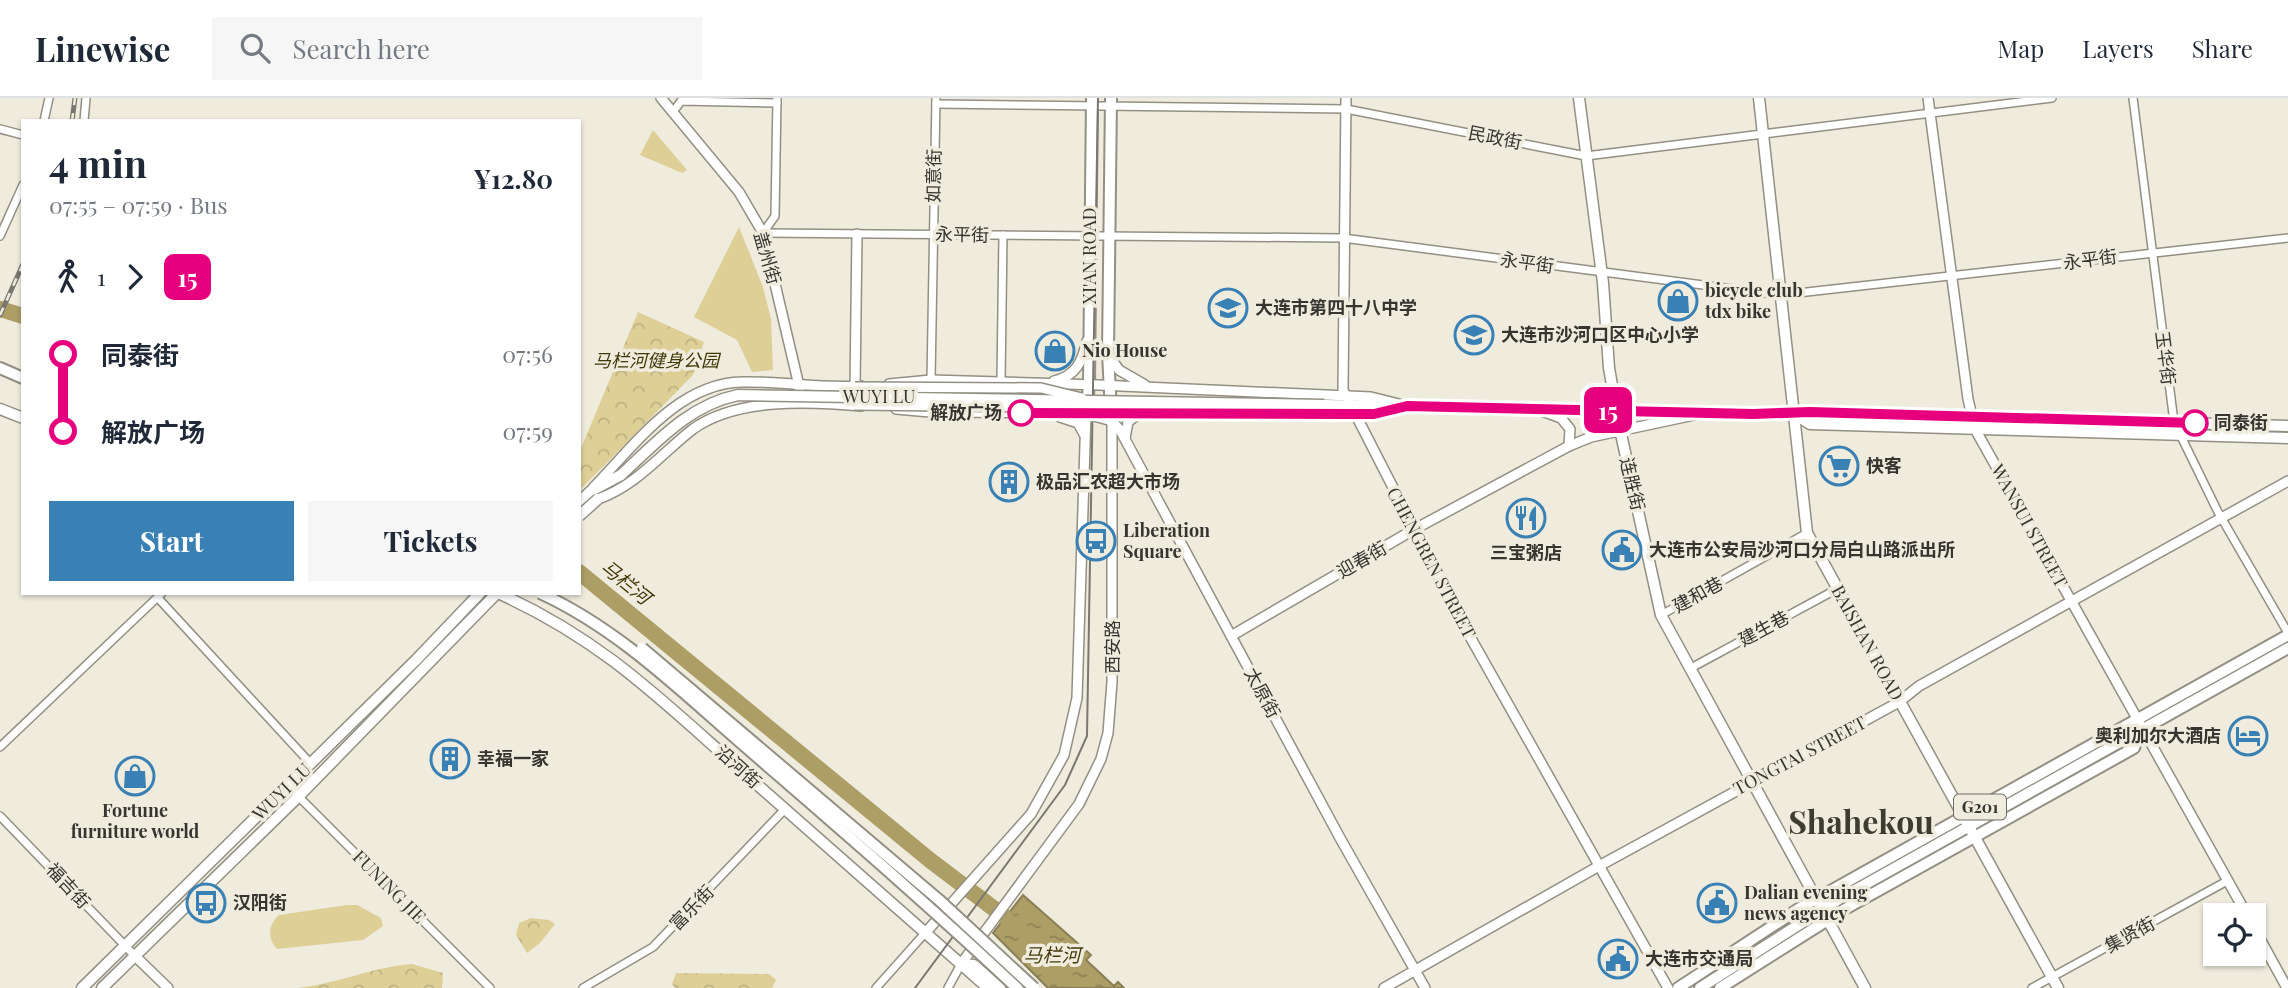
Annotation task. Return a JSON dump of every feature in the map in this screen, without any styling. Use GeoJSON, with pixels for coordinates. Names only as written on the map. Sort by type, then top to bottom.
{"type":"FeatureCollection","features":[{"type":"Feature","properties":{"kind":"main road","name":"连胜街"},"geometry":{"type":"LineString","coordinates":[[1579,98],[1601,272],[1609,368],[1661,615],[1864,988]]}},
{"type":"Feature","properties":{"kind":"main road","name":"BAISHAN ROAD"},"geometry":{"type":"LineString","coordinates":[[1759,98],[1807,533],[2055,983]]}},
{"type":"Feature","properties":{"kind":"main road","name":"XI'AN ROAD"},"geometry":{"type":"LineString","coordinates":[[1086,413],[1089,385],[1092,102]]}},
{"type":"Feature","properties":{"kind":"main road","name":"XI'AN ROAD"},"geometry":{"type":"LineString","coordinates":[[1111,102],[1108,353],[1112,417]]}},
{"type":"Feature","properties":{"kind":"main road"},"geometry":{"type":"LineString","coordinates":[[0,368],[21,377]]}},
{"type":"Feature","properties":{"kind":"main road"},"geometry":{"type":"LineString","coordinates":[[0,376],[21,384]]}},
{"type":"Feature","properties":{"kind":"main road","name":"WUYI LU"},"geometry":{"type":"LineString","coordinates":[[594,495],[621,475],[683,418],[712,400],[738,395],[1082,398],[2288,426]]}},
{"type":"Feature","properties":{"kind":"main road"},"geometry":{"type":"LineString","coordinates":[[1,410],[21,417]]}},
{"type":"Feature","properties":{"kind":"main road"},"geometry":{"type":"LineString","coordinates":[[1794,414],[1810,424],[2288,438]]}},
{"type":"Feature","properties":{"kind":"main road"},"geometry":{"type":"LineString","coordinates":[[581,501],[594,495]]}},
{"type":"Feature","properties":{"kind":"main road"},"geometry":{"type":"LineString","coordinates":[[581,513],[594,495]]}},
{"type":"Feature","properties":{"kind":"main road","name":"WUYI LU"},"geometry":{"type":"LineString","coordinates":[[82,988],[311,764],[478,595]]}},
{"type":"Feature","properties":{"kind":"main road","name":"WUYI LU"},"geometry":{"type":"LineString","coordinates":[[102,988],[299,796],[496,595]]}},
{"type":"Feature","properties":{"kind":"main road","name":"沿河街"},"geometry":{"type":"LineString","coordinates":[[502,595],[546,615],[617,662],[677,711],[961,964]]}},
{"type":"Feature","properties":{"kind":"main road"},"geometry":{"type":"LineString","coordinates":[[544,595],[623,641],[932,907],[1017,988]]}},
{"type":"Feature","properties":{"kind":"main road"},"geometry":{"type":"LineString","coordinates":[[560,595],[627,636],[939,900],[1034,988]]}},
{"type":"Feature","properties":{"kind":"main road","name":"G201"},"geometry":{"type":"LineString","coordinates":[[1678,988],[1816,899],[2288,634]]}},
{"type":"Feature","properties":{"kind":"main road","name":"G201"},"geometry":{"type":"LineString","coordinates":[[1700,988],[2141,731],[2288,649]]}},
{"type":"Feature","properties":{"kind":"main road"},"geometry":{"type":"LineString","coordinates":[[1720,988],[1824,915]]}},
{"type":"Feature","properties":{"kind":"main road"},"geometry":{"type":"LineString","coordinates":[[961,964],[988,988]]}},
{"type":"Feature","properties":{"kind":"main road"},"geometry":{"type":"LineString","coordinates":[[961,964],[974,965],[1000,988]]}},
{"type":"Feature","properties":{"kind":"street"},"geometry":{"type":"LineString","coordinates":[[44,119],[49,98]]}},
{"type":"Feature","properties":{"kind":"street"},"geometry":{"type":"LineString","coordinates":[[84,119],[86,98]]}},
{"type":"Feature","properties":{"kind":"street","name":"盖州街"},"geometry":{"type":"LineString","coordinates":[[661,98],[739,192],[763,233],[803,405]]}},
{"type":"Feature","properties":{"kind":"street","name":"CHENGREN STREET"},"geometry":{"type":"LineString","coordinates":[[1346,98],[1343,390],[1413,530],[1668,988]]}},
{"type":"Feature","properties":{"kind":"street","name":"WANSUI STREET"},"geometry":{"type":"LineString","coordinates":[[1928,98],[1951,276],[1975,429],[2137,719],[2141,731],[2240,903]]}},
{"type":"Feature","properties":{"kind":"street","name":"民政街"},"geometry":{"type":"LineString","coordinates":[[936,101],[1111,102],[1346,109],[1586,156],[2052,98]]}},
{"type":"Feature","properties":{"kind":"street","name":"玉华街"},"geometry":{"type":"LineString","coordinates":[[2133,98],[2174,422],[2221,518],[2288,634]]}},
{"type":"Feature","properties":{"kind":"street"},"geometry":{"type":"LineString","coordinates":[[673,112],[681,101],[777,100],[775,216],[763,233]]}},
{"type":"Feature","properties":{"kind":"street","name":"如意街"},"geometry":{"type":"LineString","coordinates":[[931,380],[936,101]]}},
{"type":"Feature","properties":{"kind":"street"},"geometry":{"type":"LineString","coordinates":[[0,129],[21,134]]}},
{"type":"Feature","properties":{"kind":"street"},"geometry":{"type":"LineString","coordinates":[[0,236],[21,189]]}},
{"type":"Feature","properties":{"kind":"street","name":"永平街"},"geometry":{"type":"LineString","coordinates":[[763,233],[1343,238],[1780,295],[2288,238]]}},
{"type":"Feature","properties":{"kind":"street"},"geometry":{"type":"LineString","coordinates":[[855,387],[857,234]]}},
{"type":"Feature","properties":{"kind":"street"},"geometry":{"type":"LineString","coordinates":[[1001,382],[1003,235]]}},
{"type":"Feature","properties":{"kind":"street"},"geometry":{"type":"LineString","coordinates":[[1046,384],[1064,379],[1078,368],[1090,327]]}},
{"type":"Feature","properties":{"kind":"street"},"geometry":{"type":"LineString","coordinates":[[1108,353],[1125,375],[1144,385],[1160,388]]}},
{"type":"Feature","properties":{"kind":"street"},"geometry":{"type":"LineString","coordinates":[[855,387],[931,380],[1089,385],[1160,388],[1349,405]]}},
{"type":"Feature","properties":{"kind":"street"},"geometry":{"type":"LineString","coordinates":[[594,495],[672,409],[695,393],[729,382],[800,386],[1041,388],[1082,398]]}},
{"type":"Feature","properties":{"kind":"street","name":"太原街"},"geometry":{"type":"LineString","coordinates":[[1089,385],[1126,440],[1425,988]]}},
{"type":"Feature","properties":{"kind":"street"},"geometry":{"type":"LineString","coordinates":[[594,495],[621,490],[694,429],[718,414],[740,407],[1040,407],[1082,398]]}},
{"type":"Feature","properties":{"kind":"street"},"geometry":{"type":"LineString","coordinates":[[854,405],[930,412],[1086,413],[1112,417],[1146,412],[1349,405]]}},
{"type":"Feature","properties":{"kind":"street"},"geometry":{"type":"LineString","coordinates":[[1537,409],[1561,418],[1570,429],[1569,446]]}},
{"type":"Feature","properties":{"kind":"street"},"geometry":{"type":"LineString","coordinates":[[1126,440],[1128,422],[1137,414],[1146,412]]}},
{"type":"Feature","properties":{"kind":"street","name":"迎春街"},"geometry":{"type":"LineString","coordinates":[[1231,636],[1413,530],[1569,446],[1620,430],[1707,412]]}},
{"type":"Feature","properties":{"kind":"street"},"geometry":{"type":"LineString","coordinates":[[1038,413],[1077,423],[1086,439]]}},
{"type":"Feature","properties":{"kind":"street","name":"西安路"},"geometry":{"type":"LineString","coordinates":[[927,931],[1031,814],[1064,755],[1077,698],[1086,413]]}},
{"type":"Feature","properties":{"kind":"street","name":"西安路"},"geometry":{"type":"LineString","coordinates":[[961,964],[1079,804],[1101,758],[1108,733],[1112,682],[1112,417]]}},
{"type":"Feature","properties":{"kind":"street","name":"TONGTAI STREET"},"geometry":{"type":"LineString","coordinates":[[1384,988],[1599,866],[1899,702],[1919,687],[2288,481]]}},
{"type":"Feature","properties":{"kind":"street","name":"建和巷"},"geometry":{"type":"LineString","coordinates":[[1661,615],[1807,533]]}},
{"type":"Feature","properties":{"kind":"street","name":"建生巷"},"geometry":{"type":"LineString","coordinates":[[1691,668],[1837,589]]}},
{"type":"Feature","properties":{"kind":"street"},"geometry":{"type":"LineString","coordinates":[[0,747],[160,596],[311,764]]}},
{"type":"Feature","properties":{"kind":"street","name":"FUNING JIE"},"geometry":{"type":"LineString","coordinates":[[288,786],[490,988]]}},
{"type":"Feature","properties":{"kind":"street","name":"富乐街"},"geometry":{"type":"LineString","coordinates":[[583,988],[653,947],[785,808]]}},
{"type":"Feature","properties":{"kind":"street","name":"福吉街"},"geometry":{"type":"LineString","coordinates":[[0,816],[135,956]]}},
{"type":"Feature","properties":{"kind":"street","name":"集贤街"},"geometry":{"type":"LineString","coordinates":[[2032,988],[2055,983],[2227,881]]}},
{"type":"Feature","properties":{"kind":"street"},"geometry":{"type":"LineString","coordinates":[[876,988],[927,931]]}},
{"type":"Feature","properties":{"kind":"street"},"geometry":{"type":"LineString","coordinates":[[2266,950],[2287,988]]}},
{"type":"Feature","properties":{"kind":"street"},"geometry":{"type":"LineString","coordinates":[[135,956],[168,988]]}},
{"type":"Feature","properties":{"kind":"street"},"geometry":{"type":"LineString","coordinates":[[948,988],[961,964]]}},
{"type":"Feature","properties":{"kind":"green space"},"geometry":{"type":"Polygon","coordinates":[[[653,130],[687,170],[682,173],[640,155],[653,130]]]}},
{"type":"Feature","properties":{"kind":"green space"},"geometry":{"type":"Polygon","coordinates":[[[739,227],[763,287],[771,319],[773,370],[752,372],[737,340],[694,317],[739,227]]]}},
{"type":"Feature","properties":{"kind":"green space","name":"马栏河健身公园"},"geometry":{"type":"Polygon","coordinates":[[[638,312],[704,342],[693,375],[581,489],[581,448],[638,312]]]}},
{"type":"Feature","properties":{"kind":"green space"},"geometry":{"type":"Polygon","coordinates":[[[357,905],[381,918],[383,926],[363,940],[277,949],[270,936],[271,927],[279,915],[357,905]]]}},
{"type":"Feature","properties":{"kind":"green space"},"geometry":{"type":"Polygon","coordinates":[[[531,918],[549,920],[555,924],[540,943],[527,953],[516,935],[519,923],[531,918]]]}},
{"type":"Feature","properties":{"kind":"green space"},"geometry":{"type":"Polygon","coordinates":[[[412,964],[443,973],[442,988],[297,988],[383,968],[412,964]]]}},
{"type":"Feature","properties":{"kind":"green space"},"geometry":{"type":"Polygon","coordinates":[[[676,973],[769,974],[776,980],[772,988],[675,988],[672,984],[676,973]]]}},
{"type":"Feature","properties":{"kind":"water","name":"马栏河"},"geometry":{"type":"Polygon","coordinates":[[[1023,895],[1091,955],[1086,960],[1114,986],[1118,982],[1124,988],[1048,988],[993,933],[1023,895]]]}},
{"type":"Feature","properties":{"kind":"waterway","name":"马栏河"},"geometry":{"type":"LineString","coordinates":[[0,309],[21,315]]}},
{"type":"Feature","properties":{"kind":"waterway","name":"马栏河"},"geometry":{"type":"LineString","coordinates":[[581,574],[931,861],[1005,917]]}},
{"type":"Feature","properties":{"kind":"tram line"},"geometry":{"type":"LineString","coordinates":[[915,988],[1065,785],[1087,736],[1098,98]]}},
{"type":"Feature","properties":{"kind":"railway"},"geometry":{"type":"LineString","coordinates":[[72,119],[75,98]]}},
{"type":"Feature","properties":{"kind":"railway"},"geometry":{"type":"LineString","coordinates":[[0,315],[21,268]]}},
{"type":"Feature","properties":{"kind":"bus line","name":"15"},"geometry":{"type":"LineString","coordinates":[[1021,413],[1374,414],[1407,406],[1753,414],[1810,412],[2195,423]]}},
{"type":"Feature","properties":{"kind":"place","name":"bicycle club tdx bike"},"geometry":{"type":"Point","coordinates":[1678,301]}},
{"type":"Feature","properties":{"kind":"place","name":"大连市第四十八中学"},"geometry":{"type":"Point","coordinates":[1228,308]}},
{"type":"Feature","properties":{"kind":"place","name":"大连市沙河口区中心小学"},"geometry":{"type":"Point","coordinates":[1474,335]}},
{"type":"Feature","properties":{"kind":"place","name":"Nio House"},"geometry":{"type":"Point","coordinates":[1055,351]}},
{"type":"Feature","properties":{"kind":"place","name":"解放广场"},"geometry":{"type":"Point","coordinates":[1021,413]}},
{"type":"Feature","properties":{"kind":"place","name":"同泰街"},"geometry":{"type":"Point","coordinates":[2195,423]}},
{"type":"Feature","properties":{"kind":"place","name":"快客"},"geometry":{"type":"Point","coordinates":[1839,466]}},
{"type":"Feature","properties":{"kind":"place","name":"极品汇农超大市场"},"geometry":{"type":"Point","coordinates":[1009,482]}},
{"type":"Feature","properties":{"kind":"place","name":"三宝粥店"},"geometry":{"type":"Point","coordinates":[1526,518]}},
{"type":"Feature","properties":{"kind":"place","name":"Liberation Square"},"geometry":{"type":"Point","coordinates":[1096,541]}},
{"type":"Feature","properties":{"kind":"place","name":"大连市公安局沙河口分局白山路派出所"},"geometry":{"type":"Point","coordinates":[1622,550]}},
{"type":"Feature","properties":{"kind":"place","name":"奥利加尔大酒店"},"geometry":{"type":"Point","coordinates":[2248,736]}},
{"type":"Feature","properties":{"kind":"place","name":"幸福一家"},"geometry":{"type":"Point","coordinates":[450,759]}},
{"type":"Feature","properties":{"kind":"place","name":"Fortune furniture world"},"geometry":{"type":"Point","coordinates":[135,776]}},
{"type":"Feature","properties":{"kind":"place","name":"汉阳街"},"geometry":{"type":"Point","coordinates":[206,903]}},
{"type":"Feature","properties":{"kind":"place","name":"Dalian evening news agency"},"geometry":{"type":"Point","coordinates":[1717,903]}},
{"type":"Feature","properties":{"kind":"place","name":"大连市交通局"},"geometry":{"type":"Point","coordinates":[1618,959]}},
{"type":"Feature","properties":{"kind":"district","name":"Shahekou"},"geometry":{"type":"Point","coordinates":[1861,823]}}]}
